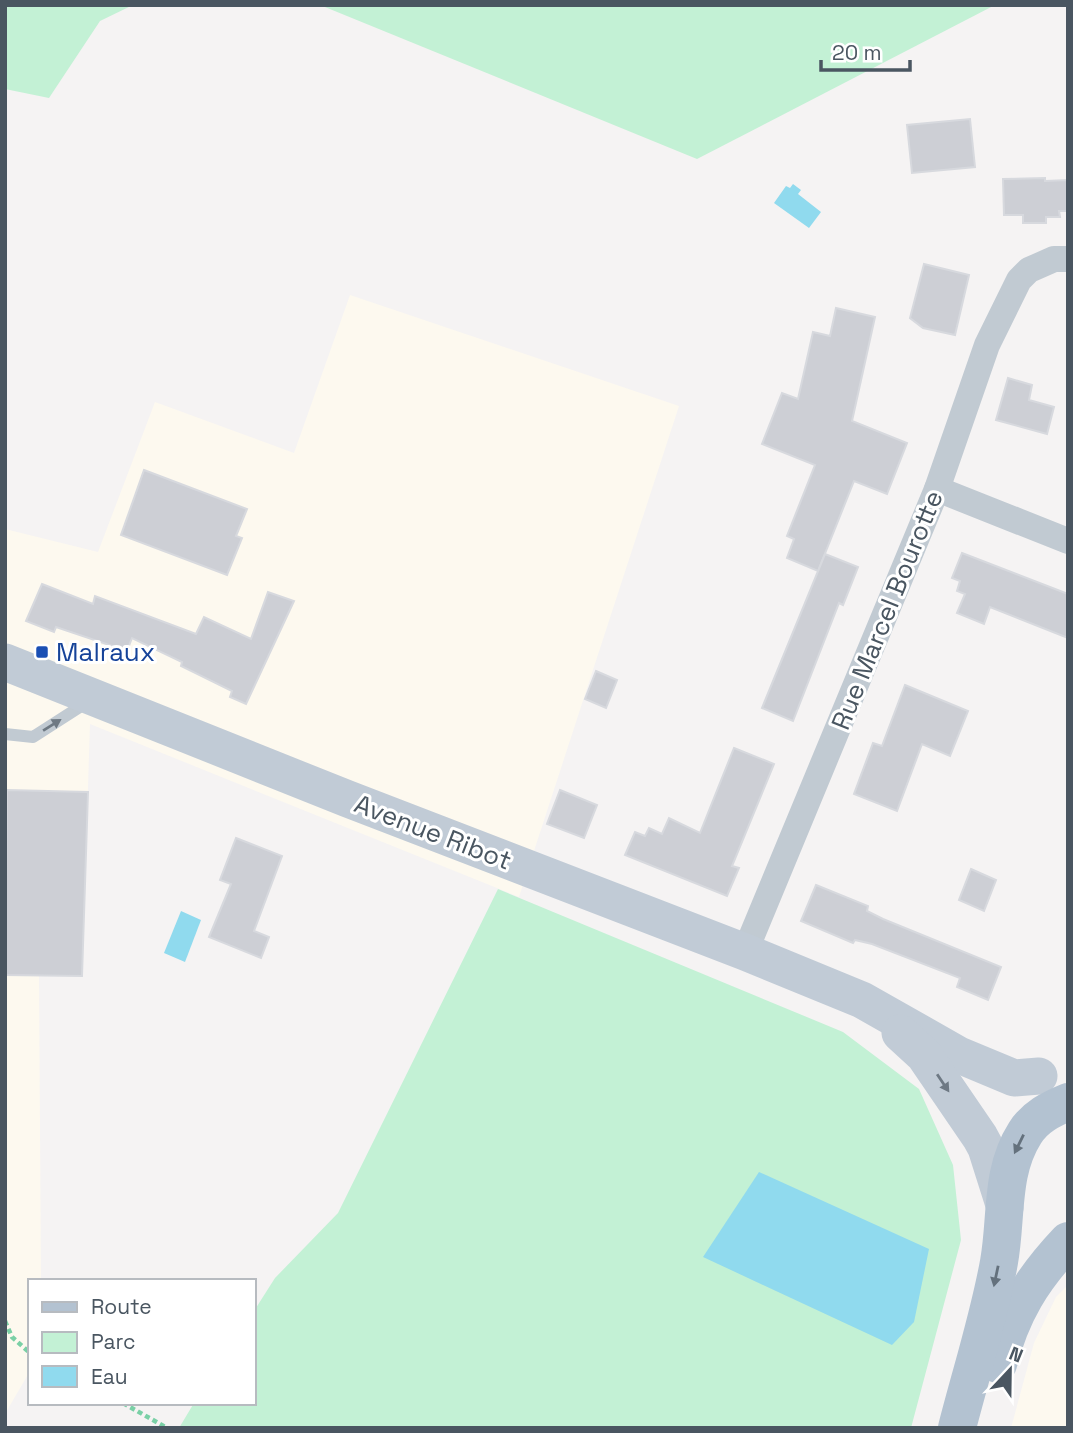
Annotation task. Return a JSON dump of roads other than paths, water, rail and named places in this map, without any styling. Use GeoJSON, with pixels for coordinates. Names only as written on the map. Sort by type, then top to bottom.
{"type":"FeatureCollection","features":[{"type":"Feature","properties":{"kind":"main road"},"geometry":{"type":"LineString","coordinates":[[957,1428],[994,1287],[1003,1235],[1006,1181],[1015,1153],[1026,1131],[1043,1113],[1068,1102]]}},
{"type":"Feature","properties":{"kind":"main road"},"geometry":{"type":"LineString","coordinates":[[983,1428],[1001,1353],[1021,1301],[1049,1260],[1068,1241]]}},
{"type":"Feature","properties":{"kind":"street","name":"Rue Marcel Bourotte"},"geometry":{"type":"LineString","coordinates":[[745,952],[937,489],[987,345],[1019,280],[1029,270],[1054,259],[1068,259]]}},
{"type":"Feature","properties":{"kind":"street"},"geometry":{"type":"LineString","coordinates":[[937,489],[1068,541]]}},
{"type":"Feature","properties":{"kind":"street","name":"Avenue Ribot"},"geometry":{"type":"LineString","coordinates":[[5,662],[862,1000],[911,1007],[1002,1046],[1053,1082]]}},
{"type":"Feature","properties":{"kind":"street","name":"Avenue Ribot"},"geometry":{"type":"LineString","coordinates":[[862,1000],[924,1055],[986,1149],[1004,1208]]}},
{"type":"Feature","properties":{"kind":"lane"},"geometry":{"type":"LineString","coordinates":[[5,734],[33,737],[95,698]]}},
{"type":"Feature","properties":{"kind":"water"},"geometry":{"type":"Polygon","coordinates":[[[793,184],[801,190],[798,194],[821,212],[809,228],[774,203],[786,186],[790,188],[793,184]]]}},
{"type":"Feature","properties":{"kind":"water"},"geometry":{"type":"Polygon","coordinates":[[[181,911],[201,920],[185,962],[164,953],[181,911]]]}},
{"type":"Feature","properties":{"kind":"water"},"geometry":{"type":"Polygon","coordinates":[[[759,1172],[929,1249],[914,1322],[892,1345],[703,1257],[759,1172]]]}},
{"type":"Feature","properties":{"kind":"place","name":"Malraux"},"geometry":{"type":"Point","coordinates":[42,652]}}]}
